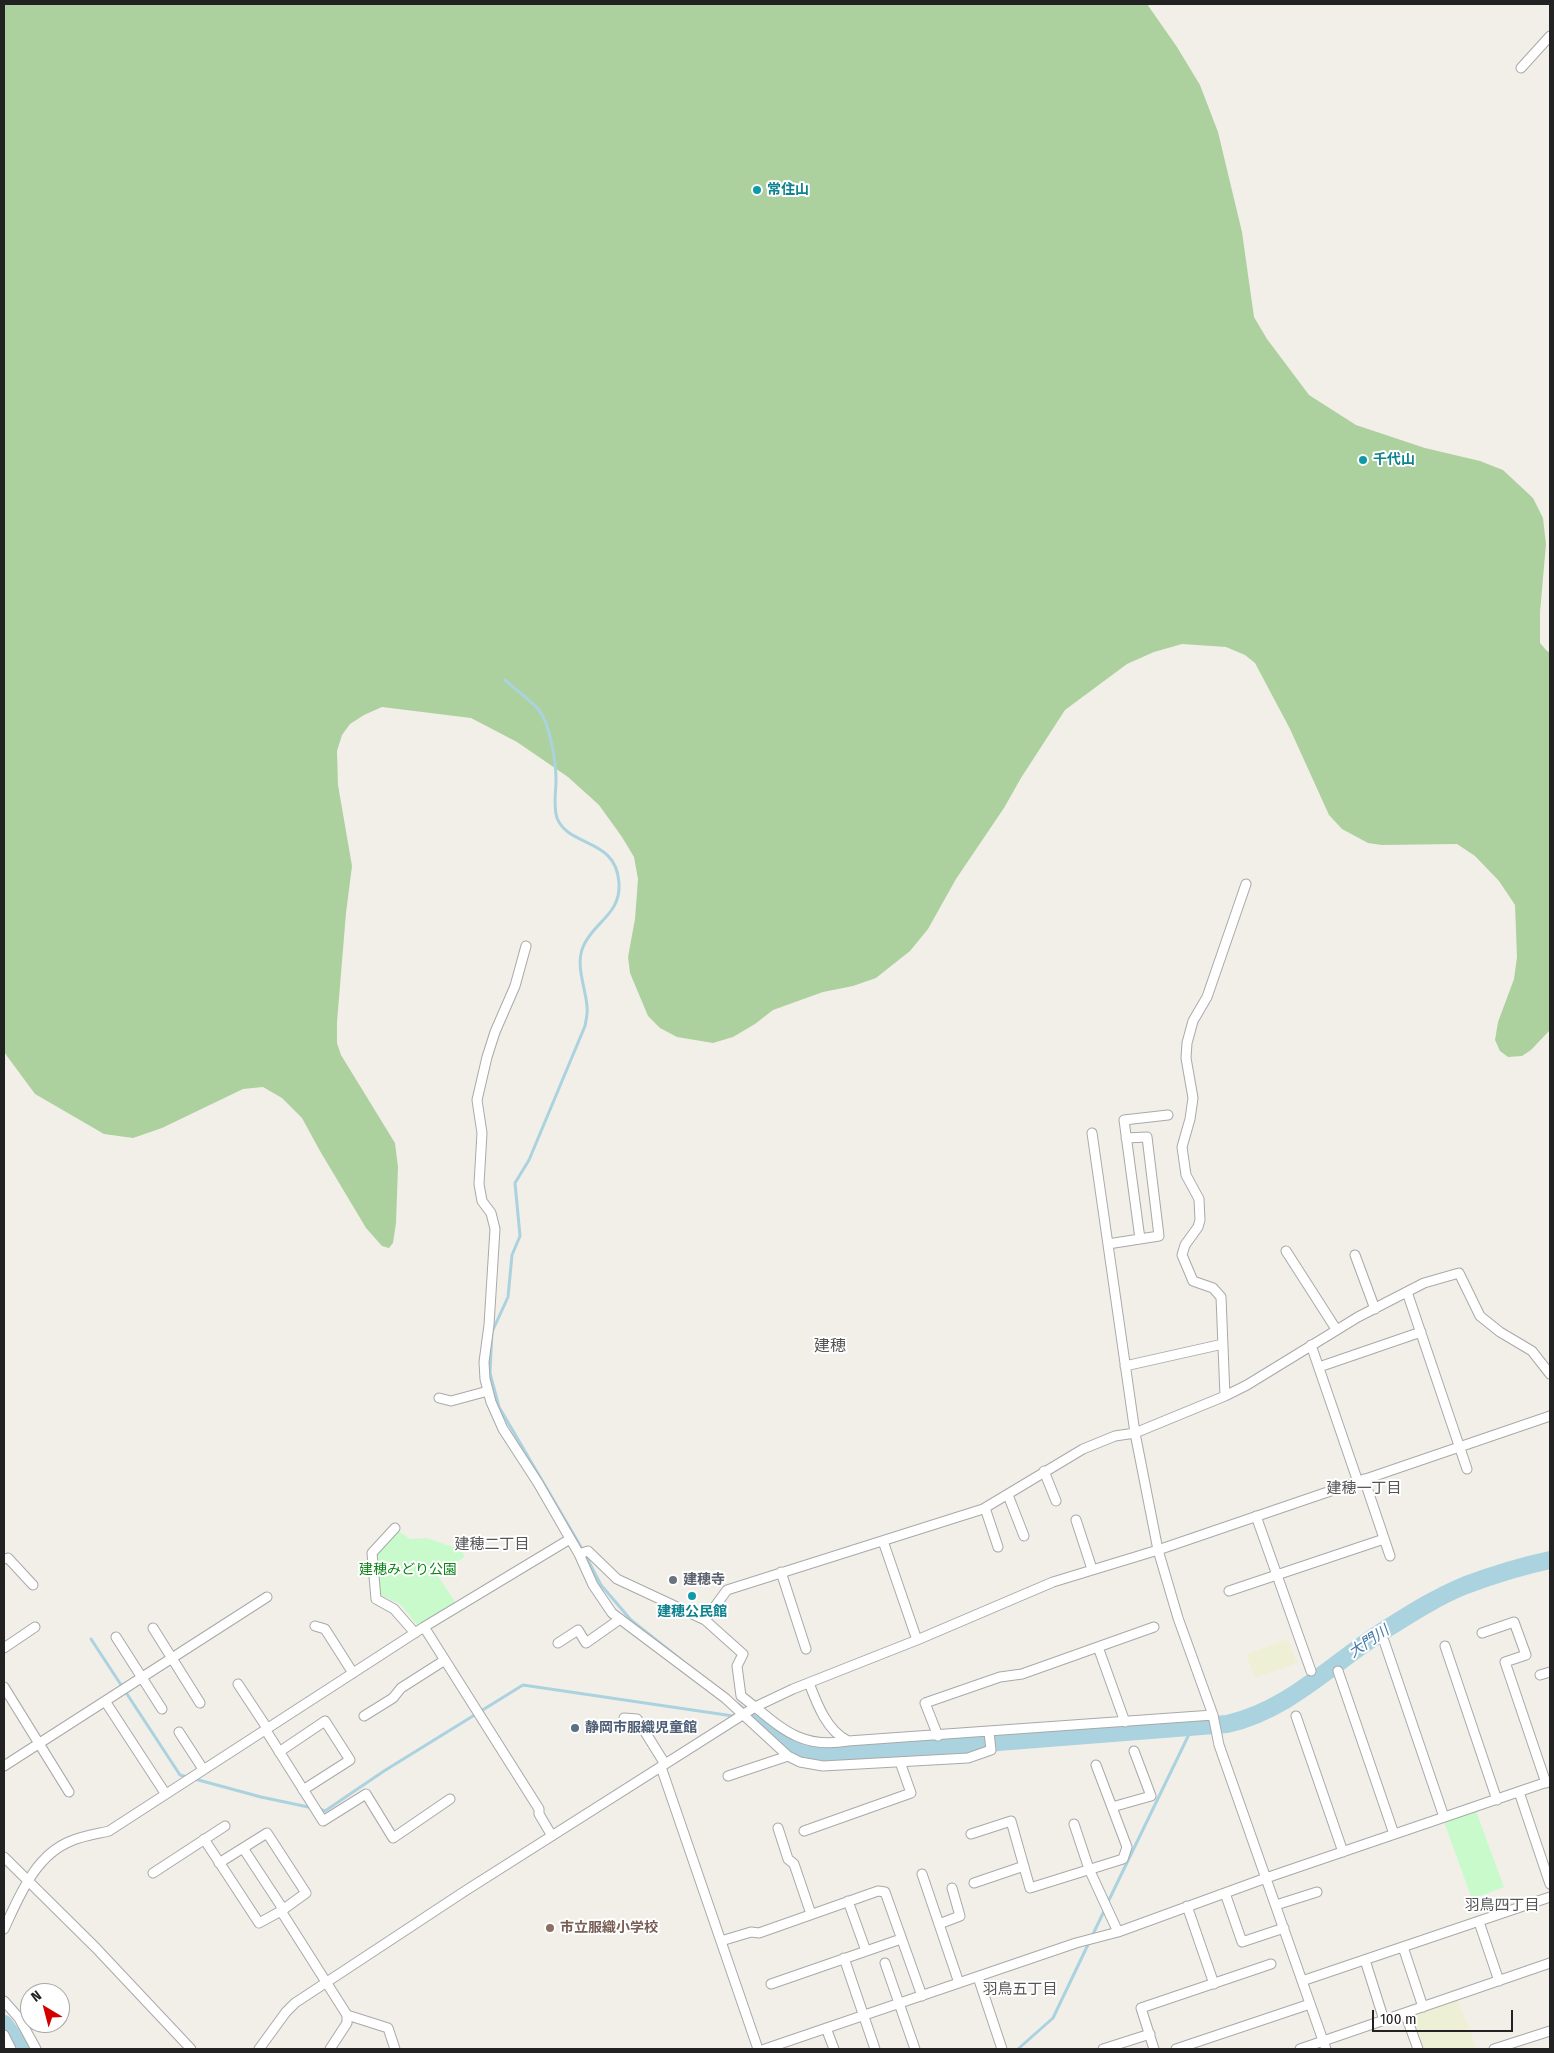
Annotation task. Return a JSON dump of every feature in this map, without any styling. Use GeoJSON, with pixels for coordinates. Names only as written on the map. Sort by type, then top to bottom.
{"type":"FeatureCollection","features":[{"type":"Feature","properties":{"kind":"street"},"geometry":{"type":"LineString","coordinates":[[1521,68],[1550,36]]}},
{"type":"Feature","properties":{"kind":"street"},"geometry":{"type":"LineString","coordinates":[[1225,1396],[1221,1297],[1213,1288],[1193,1281],[1182,1255],[1185,1245],[1198,1228],[1200,1220],[1199,1199],[1186,1175],[1182,1147],[1190,1119],[1193,1098],[1186,1058],[1189,1036],[1193,1021],[1207,997],[1246,884]]}},
{"type":"Feature","properties":{"kind":"street"},"geometry":{"type":"LineString","coordinates":[[526,946],[515,986],[495,1032],[487,1057],[478,1100],[482,1133],[479,1184],[482,1201],[491,1213],[495,1229],[489,1325],[484,1362],[488,1391],[503,1429],[538,1483],[579,1554],[593,1585],[612,1613],[620,1620],[742,1713],[788,1756],[800,1762],[823,1766],[968,1758],[991,1750],[989,1732]]}},
{"type":"Feature","properties":{"kind":"street"},"geometry":{"type":"LineString","coordinates":[[1140,1239],[1124,1120],[1168,1115]]}},
{"type":"Feature","properties":{"kind":"street"},"geometry":{"type":"LineString","coordinates":[[1092,1133],[1135,1433],[1158,1550],[1178,1618],[1213,1715],[1216,1730],[1324,2045]]}},
{"type":"Feature","properties":{"kind":"street"},"geometry":{"type":"LineString","coordinates":[[1108,1244],[1159,1236],[1146,1137],[1126,1138]]}},
{"type":"Feature","properties":{"kind":"street"},"geometry":{"type":"LineString","coordinates":[[1286,1251],[1336,1329]]}},
{"type":"Feature","properties":{"kind":"street"},"geometry":{"type":"LineString","coordinates":[[1354,1255],[1375,1308]]}},
{"type":"Feature","properties":{"kind":"street"},"geometry":{"type":"LineString","coordinates":[[705,1620],[727,1590],[985,1508],[1044,1471],[1099,1440],[1135,1433],[1225,1396],[1266,1374],[1336,1329],[1436,1279],[1459,1273],[1466,1291],[1480,1316],[1500,1332],[1524,1344],[1550,1374]]}},
{"type":"Feature","properties":{"kind":"street"},"geometry":{"type":"LineString","coordinates":[[1407,1292],[1467,1469]]}},
{"type":"Feature","properties":{"kind":"street"},"geometry":{"type":"LineString","coordinates":[[1319,1367],[1421,1332]]}},
{"type":"Feature","properties":{"kind":"street"},"geometry":{"type":"LineString","coordinates":[[1125,1366],[1223,1344]]}},
{"type":"Feature","properties":{"kind":"street"},"geometry":{"type":"LineString","coordinates":[[1311,1345],[1390,1556]]}},
{"type":"Feature","properties":{"kind":"street"},"geometry":{"type":"LineString","coordinates":[[439,1398],[451,1401],[488,1391]]}},
{"type":"Feature","properties":{"kind":"street"},"geometry":{"type":"LineString","coordinates":[[259,2049],[286,2012],[295,2003],[326,1982],[742,1713],[792,1688],[917,1640],[1053,1582],[1158,1550],[1550,1416]]}},
{"type":"Feature","properties":{"kind":"street"},"geometry":{"type":"LineString","coordinates":[[1044,1471],[1056,1501]]}},
{"type":"Feature","properties":{"kind":"street"},"geometry":{"type":"LineString","coordinates":[[1008,1495],[1024,1536]]}},
{"type":"Feature","properties":{"kind":"street"},"geometry":{"type":"LineString","coordinates":[[985,1508],[998,1546]]}},
{"type":"Feature","properties":{"kind":"street"},"geometry":{"type":"LineString","coordinates":[[1256,1516],[1311,1671]]}},
{"type":"Feature","properties":{"kind":"street"},"geometry":{"type":"LineString","coordinates":[[1076,1520],[1092,1569]]}},
{"type":"Feature","properties":{"kind":"street"},"geometry":{"type":"LineString","coordinates":[[395,1528],[372,1553],[376,1599],[394,1609],[415,1633]]}},
{"type":"Feature","properties":{"kind":"street"},"geometry":{"type":"LineString","coordinates":[[4,1929],[28,1880],[45,1859],[62,1846],[70,1841],[109,1831],[424,1627],[570,1539]]}},
{"type":"Feature","properties":{"kind":"street"},"geometry":{"type":"LineString","coordinates":[[1229,1591],[1384,1539]]}},
{"type":"Feature","properties":{"kind":"street"},"geometry":{"type":"LineString","coordinates":[[883,1541],[917,1640]]}},
{"type":"Feature","properties":{"kind":"street"},"geometry":{"type":"LineString","coordinates":[[579,1554],[588,1551],[617,1579],[705,1620],[743,1654],[737,1666],[741,1696],[795,1737],[810,1742],[938,1736],[1213,1715]]}},
{"type":"Feature","properties":{"kind":"street"},"geometry":{"type":"LineString","coordinates":[[4,1559],[8,1558],[33,1585]]}},
{"type":"Feature","properties":{"kind":"street"},"geometry":{"type":"LineString","coordinates":[[781,1572],[806,1649]]}},
{"type":"Feature","properties":{"kind":"street"},"geometry":{"type":"LineString","coordinates":[[4,1764],[268,1597]]}},
{"type":"Feature","properties":{"kind":"street"},"geometry":{"type":"LineString","coordinates":[[558,1643],[578,1630],[586,1643],[620,1620]]}},
{"type":"Feature","properties":{"kind":"street"},"geometry":{"type":"LineString","coordinates":[[765,2049],[1090,1938],[1118,1932],[1266,1878],[1548,1782],[1505,1662],[1526,1655],[1514,1622],[1482,1633]]}},
{"type":"Feature","properties":{"kind":"street"},"geometry":{"type":"LineString","coordinates":[[315,1626],[325,1629],[353,1673]]}},
{"type":"Feature","properties":{"kind":"street"},"geometry":{"type":"LineString","coordinates":[[4,1648],[35,1627]]}},
{"type":"Feature","properties":{"kind":"street"},"geometry":{"type":"LineString","coordinates":[[424,1627],[539,1809],[539,1814],[552,1836]]}},
{"type":"Feature","properties":{"kind":"street"},"geometry":{"type":"LineString","coordinates":[[938,1736],[925,1703],[1000,1677],[1022,1674],[1154,1627]]}},
{"type":"Feature","properties":{"kind":"street"},"geometry":{"type":"LineString","coordinates":[[153,1628],[200,1703]]}},
{"type":"Feature","properties":{"kind":"street"},"geometry":{"type":"LineString","coordinates":[[116,1637],[162,1709]]}},
{"type":"Feature","properties":{"kind":"street"},"geometry":{"type":"LineString","coordinates":[[1384,1641],[1444,1817]]}},
{"type":"Feature","properties":{"kind":"street"},"geometry":{"type":"LineString","coordinates":[[1444,1646],[1497,1800]]}},
{"type":"Feature","properties":{"kind":"street"},"geometry":{"type":"LineString","coordinates":[[1098,1647],[1125,1722]]}},
{"type":"Feature","properties":{"kind":"street"},"geometry":{"type":"LineString","coordinates":[[364,1716],[393,1698],[401,1688],[445,1660]]}},
{"type":"Feature","properties":{"kind":"street"},"geometry":{"type":"LineString","coordinates":[[1338,1671],[1394,1834]]}},
{"type":"Feature","properties":{"kind":"street"},"geometry":{"type":"LineString","coordinates":[[1540,1676],[1550,1672]]}},
{"type":"Feature","properties":{"kind":"street"},"geometry":{"type":"LineString","coordinates":[[809,1683],[819,1708],[839,1737],[848,1741]]}},
{"type":"Feature","properties":{"kind":"street"},"geometry":{"type":"LineString","coordinates":[[238,1684],[323,1821],[366,1794],[393,1838],[450,1799]]}},
{"type":"Feature","properties":{"kind":"street"},"geometry":{"type":"LineString","coordinates":[[4,1687],[69,1792]]}},
{"type":"Feature","properties":{"kind":"street"},"geometry":{"type":"LineString","coordinates":[[105,1701],[165,1794]]}},
{"type":"Feature","properties":{"kind":"street"},"geometry":{"type":"LineString","coordinates":[[1296,1716],[1343,1852]]}},
{"type":"Feature","properties":{"kind":"street"},"geometry":{"type":"LineString","coordinates":[[624,1718],[637,1719],[663,1765],[758,2049]]}},
{"type":"Feature","properties":{"kind":"street"},"geometry":{"type":"LineString","coordinates":[[279,1752],[326,1721],[350,1760],[303,1790]]}},
{"type":"Feature","properties":{"kind":"street"},"geometry":{"type":"LineString","coordinates":[[179,1732],[203,1769]]}},
{"type":"Feature","properties":{"kind":"street"},"geometry":{"type":"LineString","coordinates":[[1112,1807],[1151,1796],[1134,1750]]}},
{"type":"Feature","properties":{"kind":"street"},"geometry":{"type":"LineString","coordinates":[[728,1776],[788,1756]]}},
{"type":"Feature","properties":{"kind":"street"},"geometry":{"type":"LineString","coordinates":[[804,1831],[911,1793],[900,1762]]}},
{"type":"Feature","properties":{"kind":"street"},"geometry":{"type":"LineString","coordinates":[[971,1834],[1011,1821],[1030,1888],[1123,1859],[1127,1847],[1096,1765]]}},
{"type":"Feature","properties":{"kind":"street"},"geometry":{"type":"LineString","coordinates":[[1518,1792],[1550,1884]]}},
{"type":"Feature","properties":{"kind":"street"},"geometry":{"type":"LineString","coordinates":[[1074,1824],[1090,1869],[1118,1932]]}},
{"type":"Feature","properties":{"kind":"street"},"geometry":{"type":"LineString","coordinates":[[153,1872],[225,1826]]}},
{"type":"Feature","properties":{"kind":"street"},"geometry":{"type":"LineString","coordinates":[[778,1828],[788,1859],[794,1864],[811,1914]]}},
{"type":"Feature","properties":{"kind":"street"},"geometry":{"type":"LineString","coordinates":[[204,1840],[259,1923],[306,1893],[267,1833],[220,1863]]}},
{"type":"Feature","properties":{"kind":"street"},"geometry":{"type":"LineString","coordinates":[[243,1848],[347,2015],[347,2023],[330,2049]]}},
{"type":"Feature","properties":{"kind":"street"},"geometry":{"type":"LineString","coordinates":[[4,1857],[96,1948],[191,2049]]}},
{"type":"Feature","properties":{"kind":"street"},"geometry":{"type":"LineString","coordinates":[[974,1883],[1024,1866]]}},
{"type":"Feature","properties":{"kind":"street"},"geometry":{"type":"LineString","coordinates":[[922,1874],[959,1983]]}},
{"type":"Feature","properties":{"kind":"street"},"geometry":{"type":"LineString","coordinates":[[939,1924],[960,1916],[952,1888]]}},
{"type":"Feature","properties":{"kind":"street"},"geometry":{"type":"LineString","coordinates":[[721,1941],[751,1932],[759,1932],[878,1891],[885,1892],[922,1996]]}},
{"type":"Feature","properties":{"kind":"street"},"geometry":{"type":"LineString","coordinates":[[1276,1906],[1317,1892]]}},
{"type":"Feature","properties":{"kind":"street"},"geometry":{"type":"LineString","coordinates":[[1225,1893],[1242,1942],[1284,1928]]}},
{"type":"Feature","properties":{"kind":"street"},"geometry":{"type":"LineString","coordinates":[[1302,1981],[1550,1897]]}},
{"type":"Feature","properties":{"kind":"street"},"geometry":{"type":"LineString","coordinates":[[848,1901],[866,1951]]}},
{"type":"Feature","properties":{"kind":"street"},"geometry":{"type":"LineString","coordinates":[[1187,1906],[1214,1984]]}},
{"type":"Feature","properties":{"kind":"street"},"geometry":{"type":"LineString","coordinates":[[1478,1922],[1498,1981]]}},
{"type":"Feature","properties":{"kind":"street"},"geometry":{"type":"LineString","coordinates":[[771,1984],[902,1939]]}},
{"type":"Feature","properties":{"kind":"street"},"geometry":{"type":"LineString","coordinates":[[1403,1947],[1423,2007]]}},
{"type":"Feature","properties":{"kind":"street"},"geometry":{"type":"LineString","coordinates":[[844,1958],[875,2049]]}},
{"type":"Feature","properties":{"kind":"street"},"geometry":{"type":"LineString","coordinates":[[1365,1960],[1384,2020]]}},
{"type":"Feature","properties":{"kind":"street"},"geometry":{"type":"LineString","coordinates":[[885,1963],[915,2049]]}},
{"type":"Feature","properties":{"kind":"street"},"geometry":{"type":"LineString","coordinates":[[1300,2049],[1324,2045],[1384,2020],[1550,1963]]}},
{"type":"Feature","properties":{"kind":"street"},"geometry":{"type":"LineString","coordinates":[[1154,2049],[1141,2008],[1271,1964]]}},
{"type":"Feature","properties":{"kind":"street"},"geometry":{"type":"LineString","coordinates":[[978,1976],[1002,2049]]}},
{"type":"Feature","properties":{"kind":"street"},"geometry":{"type":"LineString","coordinates":[[4,2001],[18,2018],[36,2049]]}},
{"type":"Feature","properties":{"kind":"street"},"geometry":{"type":"LineString","coordinates":[[1176,2049],[1310,2004]]}},
{"type":"Feature","properties":{"kind":"street"},"geometry":{"type":"LineString","coordinates":[[1405,2013],[1418,2049]]}},
{"type":"Feature","properties":{"kind":"street"},"geometry":{"type":"LineString","coordinates":[[347,2015],[388,2028],[395,2049]]}},
{"type":"Feature","properties":{"kind":"street"},"geometry":{"type":"LineString","coordinates":[[826,2028],[834,2049]]}},
{"type":"Feature","properties":{"kind":"street"},"geometry":{"type":"LineString","coordinates":[[1494,2049],[1522,2045],[1550,2031]]}},
{"type":"Feature","properties":{"kind":"street"},"geometry":{"type":"LineString","coordinates":[[1103,2049],[1150,2034]]}},
{"type":"Feature","properties":{"kind":"street"},"geometry":{"type":"LineString","coordinates":[[4,2036],[11,2049]]}},
{"type":"Feature","properties":{"kind":"green space"},"geometry":{"type":"Polygon","coordinates":[[[4,4],[1147,4],[1177,47],[1200,85],[1218,132],[1242,232],[1254,317],[1267,339],[1309,395],[1356,425],[1425,448],[1480,461],[1503,470],[1533,498],[1543,518],[1546,544],[1540,612],[1540,643],[1550,653],[1550,1030],[1531,1050],[1522,1056],[1508,1057],[1500,1051],[1495,1040],[1498,1022],[1514,979],[1517,957],[1515,905],[1499,881],[1475,856],[1457,844],[1382,845],[1368,843],[1342,829],[1329,815],[1290,729],[1255,663],[1245,655],[1226,647],[1182,644],[1154,652],[1127,664],[1065,710],[1004,808],[956,879],[928,929],[910,951],[876,978],[853,986],[823,992],[773,1010],[755,1024],[733,1037],[713,1043],[677,1037],[660,1028],[648,1016],[630,973],[628,957],[635,919],[638,879],[634,857],[599,805],[568,777],[517,742],[471,718],[382,707],[350,724],[342,735],[337,751],[338,785],[352,866],[346,913],[337,1043],[341,1055],[395,1143],[398,1167],[396,1223],[393,1243],[389,1248],[382,1246],[366,1228],[302,1118],[282,1098],[263,1087],[243,1089],[162,1128],[133,1138],[104,1134],[35,1094],[4,1052],[4,4]]]}},
{"type":"Feature","properties":{"kind":"green space","name":"建穂みどり公園"},"geometry":{"type":"Polygon","coordinates":[[[397,1530],[410,1539],[427,1538],[462,1550],[464,1557],[438,1576],[456,1603],[419,1627],[400,1604],[378,1594],[375,1553],[397,1530]]]}},
{"type":"Feature","properties":{"kind":"green space"},"geometry":{"type":"Polygon","coordinates":[[[1288,1639],[1297,1663],[1255,1678],[1246,1654],[1288,1639]]]}},
{"type":"Feature","properties":{"kind":"green space"},"geometry":{"type":"Polygon","coordinates":[[[1476,1811],[1504,1887],[1472,1899],[1444,1822],[1476,1811]]]}},
{"type":"Feature","properties":{"kind":"green space"},"geometry":{"type":"Polygon","coordinates":[[[1457,1998],[1477,2049],[1423,2049],[1411,2015],[1457,1998]]]}},
{"type":"Feature","properties":{"kind":"waterway"},"geometry":{"type":"LineString","coordinates":[[505,680],[527,698],[543,716],[552,744],[555,763],[557,818],[563,828],[601,850],[610,858],[616,868],[619,883],[616,903],[606,918],[588,938],[581,954],[580,969],[587,1009],[585,1026],[529,1160],[515,1183],[520,1236],[512,1255],[508,1297],[492,1332],[490,1373],[499,1407],[581,1547],[601,1585],[631,1620],[680,1659]]}},
{"type":"Feature","properties":{"kind":"waterway","name":"大門川"},"geometry":{"type":"LineString","coordinates":[[756,1719],[780,1737],[803,1748],[833,1755],[1227,1724],[1269,1709],[1289,1698],[1380,1633],[1444,1595],[1487,1578],[1550,1560]]}},
{"type":"Feature","properties":{"kind":"waterway"},"geometry":{"type":"LineString","coordinates":[[91,1639],[180,1775],[261,1797],[313,1808]]}},
{"type":"Feature","properties":{"kind":"waterway"},"geometry":{"type":"LineString","coordinates":[[319,1809],[325,1811],[384,1771],[523,1685],[733,1716]]}},
{"type":"Feature","properties":{"kind":"waterway"},"geometry":{"type":"LineString","coordinates":[[738,1704],[756,1719]]}},
{"type":"Feature","properties":{"kind":"waterway"},"geometry":{"type":"LineString","coordinates":[[1107,1904],[1193,1726]]}},
{"type":"Feature","properties":{"kind":"waterway"},"geometry":{"type":"LineString","coordinates":[[1018,2049],[1053,2018],[1105,1909]]}},
{"type":"Feature","properties":{"kind":"waterway"},"geometry":{"type":"LineString","coordinates":[[4,2024],[22,2049]]}},
{"type":"Feature","properties":{"kind":"place","name":"常住山"},"geometry":{"type":"Point","coordinates":[757,190]}},
{"type":"Feature","properties":{"kind":"place","name":"千代山"},"geometry":{"type":"Point","coordinates":[1363,460]}},
{"type":"Feature","properties":{"kind":"place","name":"建穂寺"},"geometry":{"type":"Point","coordinates":[673,1580]}},
{"type":"Feature","properties":{"kind":"place","name":"建穂公民館"},"geometry":{"type":"Point","coordinates":[692,1596]}},
{"type":"Feature","properties":{"kind":"place","name":"静岡市服織児童館"},"geometry":{"type":"Point","coordinates":[575,1728]}},
{"type":"Feature","properties":{"kind":"place","name":"市立服織小学校"},"geometry":{"type":"Point","coordinates":[550,1928]}},
{"type":"Feature","properties":{"kind":"district","name":"建穂"},"geometry":{"type":"Point","coordinates":[830,1347]}},
{"type":"Feature","properties":{"kind":"district","name":"建穂一丁目"},"geometry":{"type":"Point","coordinates":[1364,1489]}},
{"type":"Feature","properties":{"kind":"district","name":"建穂二丁目"},"geometry":{"type":"Point","coordinates":[492,1545]}},
{"type":"Feature","properties":{"kind":"district","name":"羽鳥四丁目"},"geometry":{"type":"Point","coordinates":[1502,1906]}},
{"type":"Feature","properties":{"kind":"district","name":"羽鳥五丁目"},"geometry":{"type":"Point","coordinates":[1020,1990]}}]}
